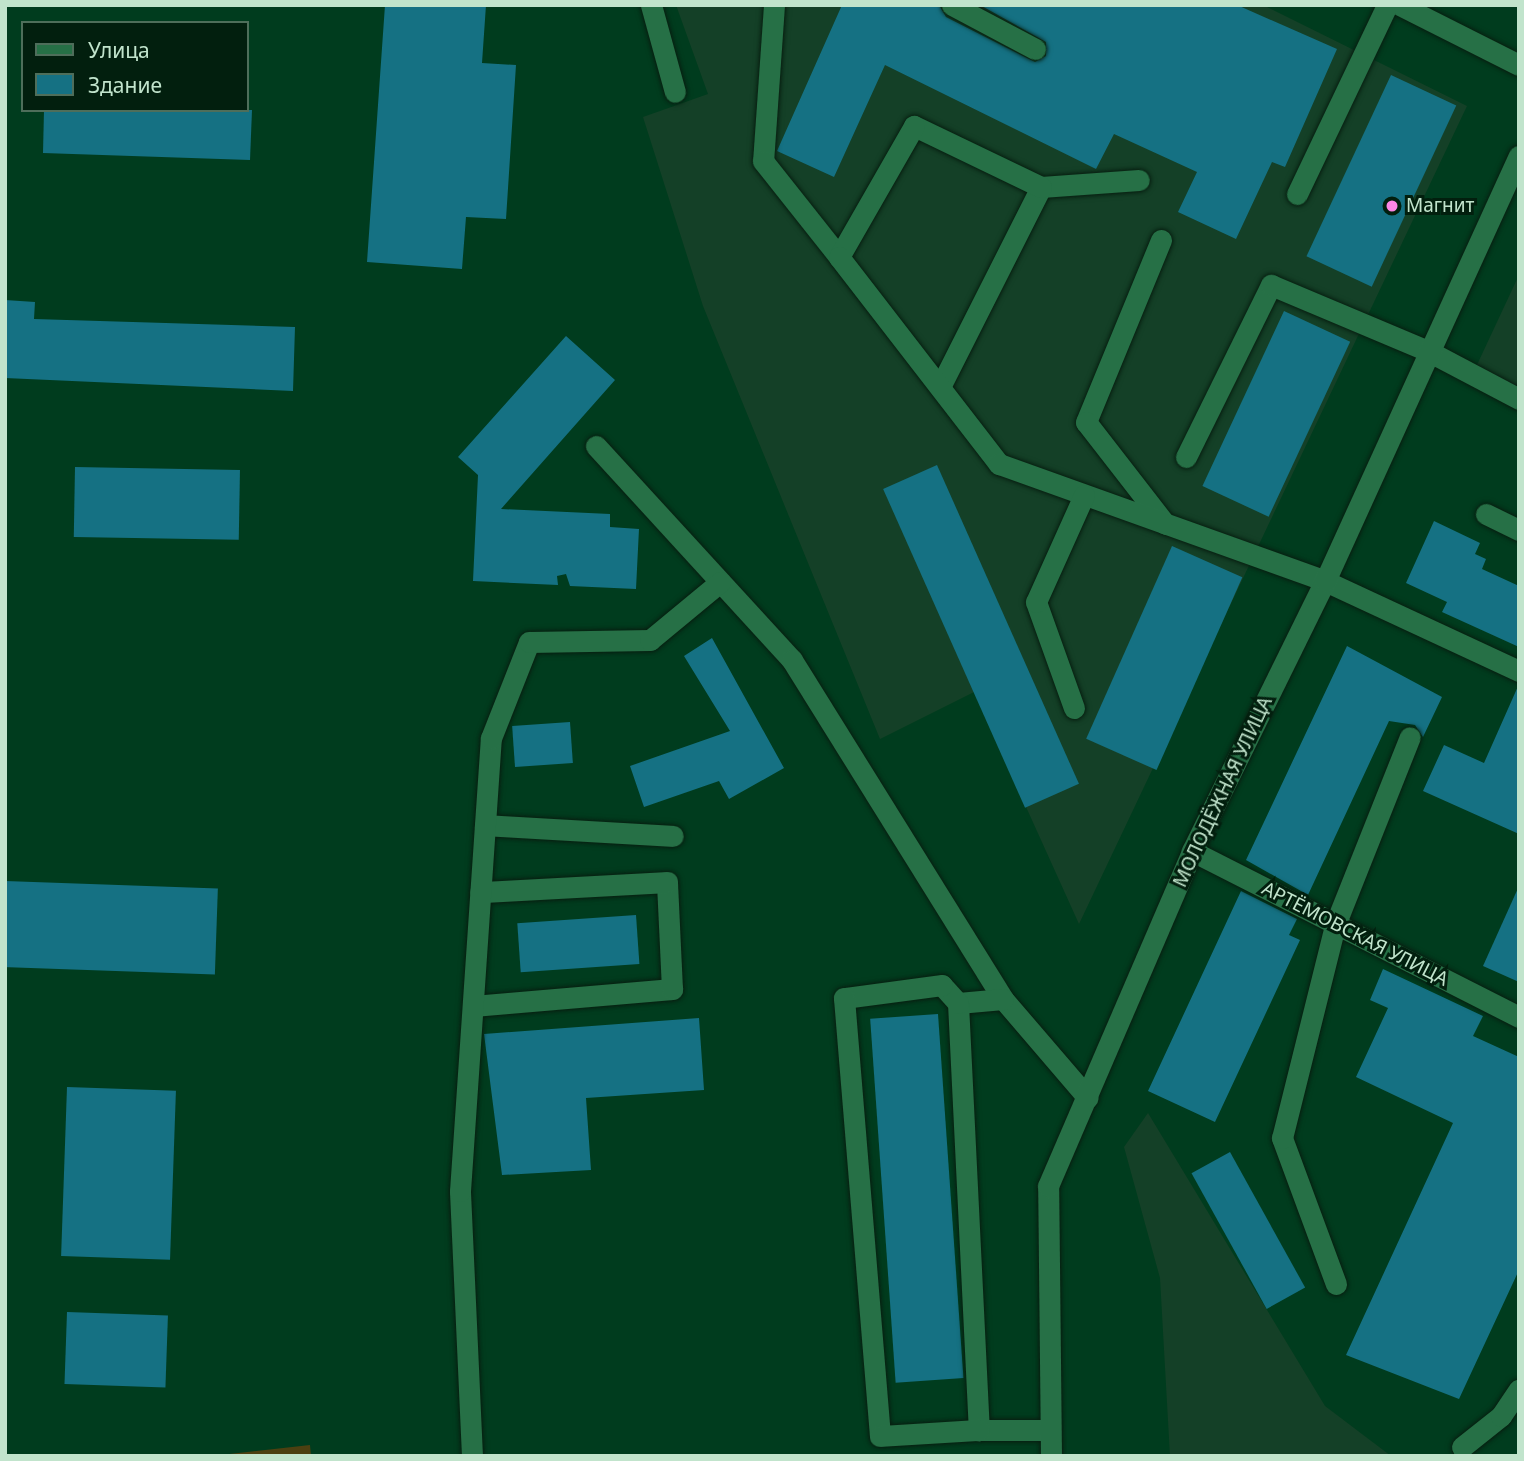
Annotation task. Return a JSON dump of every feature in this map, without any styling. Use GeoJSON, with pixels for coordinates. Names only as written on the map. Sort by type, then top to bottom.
{"type":"FeatureCollection","features":[{"type":"Feature","properties":{"kind":"street"},"geometry":{"type":"LineString","coordinates":[[651,5],[675,92]]}},
{"type":"Feature","properties":{"kind":"street"},"geometry":{"type":"LineString","coordinates":[[774,5],[762,161],[999,464],[1325,581],[1519,671]]}},
{"type":"Feature","properties":{"kind":"street"},"geometry":{"type":"LineString","coordinates":[[952,5],[1035,49]]}},
{"type":"Feature","properties":{"kind":"street"},"geometry":{"type":"LineString","coordinates":[[1297,194],[1387,5]]}},
{"type":"Feature","properties":{"kind":"street"},"geometry":{"type":"LineString","coordinates":[[1400,5],[1519,65]]}},
{"type":"Feature","properties":{"kind":"street"},"geometry":{"type":"LineString","coordinates":[[839,257],[914,126],[1041,187],[1139,180]]}},
{"type":"Feature","properties":{"kind":"street","name":"МОЛОДЁЖНАЯ УЛИЦА"},"geometry":{"type":"LineString","coordinates":[[1051,1456],[1048,1186],[1088,1098],[1192,850],[1325,581],[1519,156]]}},
{"type":"Feature","properties":{"kind":"street"},"geometry":{"type":"LineString","coordinates":[[940,387],[1041,187]]}},
{"type":"Feature","properties":{"kind":"street"},"geometry":{"type":"LineString","coordinates":[[1161,240],[1086,422],[1166,524]]}},
{"type":"Feature","properties":{"kind":"street"},"geometry":{"type":"LineString","coordinates":[[1186,457],[1271,285],[1430,352],[1519,399]]}},
{"type":"Feature","properties":{"kind":"street"},"geometry":{"type":"LineString","coordinates":[[596,446],[792,660],[1003,999],[1088,1098]]}},
{"type":"Feature","properties":{"kind":"street"},"geometry":{"type":"LineString","coordinates":[[1074,708],[1036,602],[1084,495]]}},
{"type":"Feature","properties":{"kind":"street"},"geometry":{"type":"LineString","coordinates":[[1486,514],[1519,530]]}},
{"type":"Feature","properties":{"kind":"street"},"geometry":{"type":"LineString","coordinates":[[472,1456],[460,1191],[491,738],[529,642],[650,640],[720,582]]}},
{"type":"Feature","properties":{"kind":"street"},"geometry":{"type":"LineString","coordinates":[[1336,1284],[1282,1138],[1335,925],[1410,737]]}},
{"type":"Feature","properties":{"kind":"street"},"geometry":{"type":"LineString","coordinates":[[485,825],[673,836]]}},
{"type":"Feature","properties":{"kind":"street","name":"АРТЁМОВСКАЯ УЛИЦА"},"geometry":{"type":"LineString","coordinates":[[1192,850],[1519,1017]]}},
{"type":"Feature","properties":{"kind":"street"},"geometry":{"type":"LineString","coordinates":[[472,1006],[673,989],[667,882],[480,892]]}},
{"type":"Feature","properties":{"kind":"street"},"geometry":{"type":"LineString","coordinates":[[979,1430],[958,1003],[942,985],[844,998],[880,1436],[979,1430],[1050,1430]]}},
{"type":"Feature","properties":{"kind":"street"},"geometry":{"type":"LineString","coordinates":[[958,1003],[1003,999]]}},
{"type":"Feature","properties":{"kind":"street"},"geometry":{"type":"LineString","coordinates":[[1462,1447],[1501,1416],[1519,1389]]}},
{"type":"Feature","properties":{"kind":"shaded area"},"geometry":{"type":"Polygon","coordinates":[[[676,5],[1263,5],[1467,106],[1079,924],[974,692],[880,739],[703,306],[643,117],[708,94],[676,5]]]}},
{"type":"Feature","properties":{"kind":"shaded area"},"geometry":{"type":"Polygon","coordinates":[[[1519,275],[1519,387],[1476,367],[1519,275]]]}},
{"type":"Feature","properties":{"kind":"shaded area"},"geometry":{"type":"Polygon","coordinates":[[[1148,1113],[1325,1406],[1391,1456],[1170,1456],[1160,1278],[1124,1147],[1148,1113]]]}},
{"type":"Feature","properties":{"kind":"shaded area"},"geometry":{"type":"Polygon","coordinates":[[[310,1445],[311,1456],[212,1456],[310,1445]]]}},
{"type":"Feature","properties":{"kind":"building"},"geometry":{"type":"Polygon","coordinates":[[[385,5],[486,5],[482,63],[516,65],[506,219],[466,217],[462,269],[367,262],[385,5]]]}},
{"type":"Feature","properties":{"kind":"building"},"geometry":{"type":"Polygon","coordinates":[[[842,5],[939,5],[946,17],[1035,62],[1046,56],[1046,42],[980,5],[1237,5],[1337,49],[1285,167],[1272,162],[1236,239],[1178,212],[1197,172],[1114,134],[1096,169],[885,65],[834,177],[777,151],[842,5]]]}},
{"type":"Feature","properties":{"kind":"building"},"geometry":{"type":"Polygon","coordinates":[[[1391,75],[1456,105],[1372,287],[1306,256],[1391,75]]]}},
{"type":"Feature","properties":{"kind":"building"},"geometry":{"type":"Polygon","coordinates":[[[252,110],[250,160],[43,153],[44,112],[252,110]]]}},
{"type":"Feature","properties":{"kind":"building"},"geometry":{"type":"Polygon","coordinates":[[[5,300],[35,302],[34,319],[295,327],[293,391],[5,378],[5,300]]]}},
{"type":"Feature","properties":{"kind":"building"},"geometry":{"type":"Polygon","coordinates":[[[1284,311],[1350,342],[1269,517],[1202,486],[1284,311]]]}},
{"type":"Feature","properties":{"kind":"building"},"geometry":{"type":"Polygon","coordinates":[[[566,336],[615,380],[501,509],[610,514],[610,527],[639,529],[636,589],[570,586],[566,574],[557,576],[558,585],[473,581],[478,475],[458,457],[566,336]]]}},
{"type":"Feature","properties":{"kind":"building"},"geometry":{"type":"Polygon","coordinates":[[[937,465],[1079,784],[1025,808],[883,489],[937,465]]]}},
{"type":"Feature","properties":{"kind":"building"},"geometry":{"type":"Polygon","coordinates":[[[75,467],[240,470],[239,540],[74,537],[75,467]]]}},
{"type":"Feature","properties":{"kind":"building"},"geometry":{"type":"Polygon","coordinates":[[[1434,521],[1480,543],[1475,554],[1486,559],[1482,569],[1519,586],[1519,647],[1442,612],[1447,602],[1406,583],[1434,521]]]}},
{"type":"Feature","properties":{"kind":"building"},"geometry":{"type":"Polygon","coordinates":[[[1172,546],[1242,577],[1157,770],[1086,739],[1172,546]]]}},
{"type":"Feature","properties":{"kind":"building"},"geometry":{"type":"Polygon","coordinates":[[[712,638],[784,768],[729,799],[719,781],[644,807],[630,766],[730,731],[684,656],[712,638]]]}},
{"type":"Feature","properties":{"kind":"building"},"geometry":{"type":"Polygon","coordinates":[[[1347,646],[1442,697],[1423,737],[1415,725],[1389,721],[1308,895],[1246,860],[1347,646]]]}},
{"type":"Feature","properties":{"kind":"building"},"geometry":{"type":"Polygon","coordinates":[[[1519,684],[1519,834],[1423,791],[1444,745],[1484,763],[1519,684]]]}},
{"type":"Feature","properties":{"kind":"building"},"geometry":{"type":"Polygon","coordinates":[[[570,722],[573,763],[515,767],[512,726],[570,722]]]}},
{"type":"Feature","properties":{"kind":"building"},"geometry":{"type":"Polygon","coordinates":[[[5,881],[218,888],[215,974],[5,967],[5,881]]]}},
{"type":"Feature","properties":{"kind":"building"},"geometry":{"type":"Polygon","coordinates":[[[1519,886],[1519,982],[1483,966],[1519,886]]]}},
{"type":"Feature","properties":{"kind":"building"},"geometry":{"type":"Polygon","coordinates":[[[1241,891],[1297,919],[1289,935],[1300,940],[1215,1122],[1148,1091],[1241,891]]]}},
{"type":"Feature","properties":{"kind":"building"},"geometry":{"type":"Polygon","coordinates":[[[636,915],[639,964],[521,972],[517,923],[636,915]]]}},
{"type":"Feature","properties":{"kind":"building"},"geometry":{"type":"Polygon","coordinates":[[[1383,969],[1483,1016],[1473,1036],[1519,1057],[1519,1270],[1459,1399],[1346,1355],[1453,1123],[1356,1077],[1388,1008],[1370,1000],[1383,969]]]}},
{"type":"Feature","properties":{"kind":"building"},"geometry":{"type":"Polygon","coordinates":[[[938,1014],[963,1378],[896,1383],[870,1019],[938,1014]]]}},
{"type":"Feature","properties":{"kind":"building"},"geometry":{"type":"Polygon","coordinates":[[[699,1018],[704,1090],[586,1098],[591,1170],[502,1175],[484,1034],[699,1018]]]}},
{"type":"Feature","properties":{"kind":"building"},"geometry":{"type":"Polygon","coordinates":[[[67,1087],[176,1091],[170,1260],[61,1256],[67,1087]]]}},
{"type":"Feature","properties":{"kind":"building"},"geometry":{"type":"Polygon","coordinates":[[[1230,1152],[1305,1288],[1267,1309],[1192,1173],[1230,1152]]]}},
{"type":"Feature","properties":{"kind":"building"},"geometry":{"type":"Polygon","coordinates":[[[67,1312],[168,1316],[165,1387],[64,1384],[67,1312]]]}},
{"type":"Feature","properties":{"kind":"place","name":"Магнит"},"geometry":{"type":"Point","coordinates":[1392,206]}}]}
